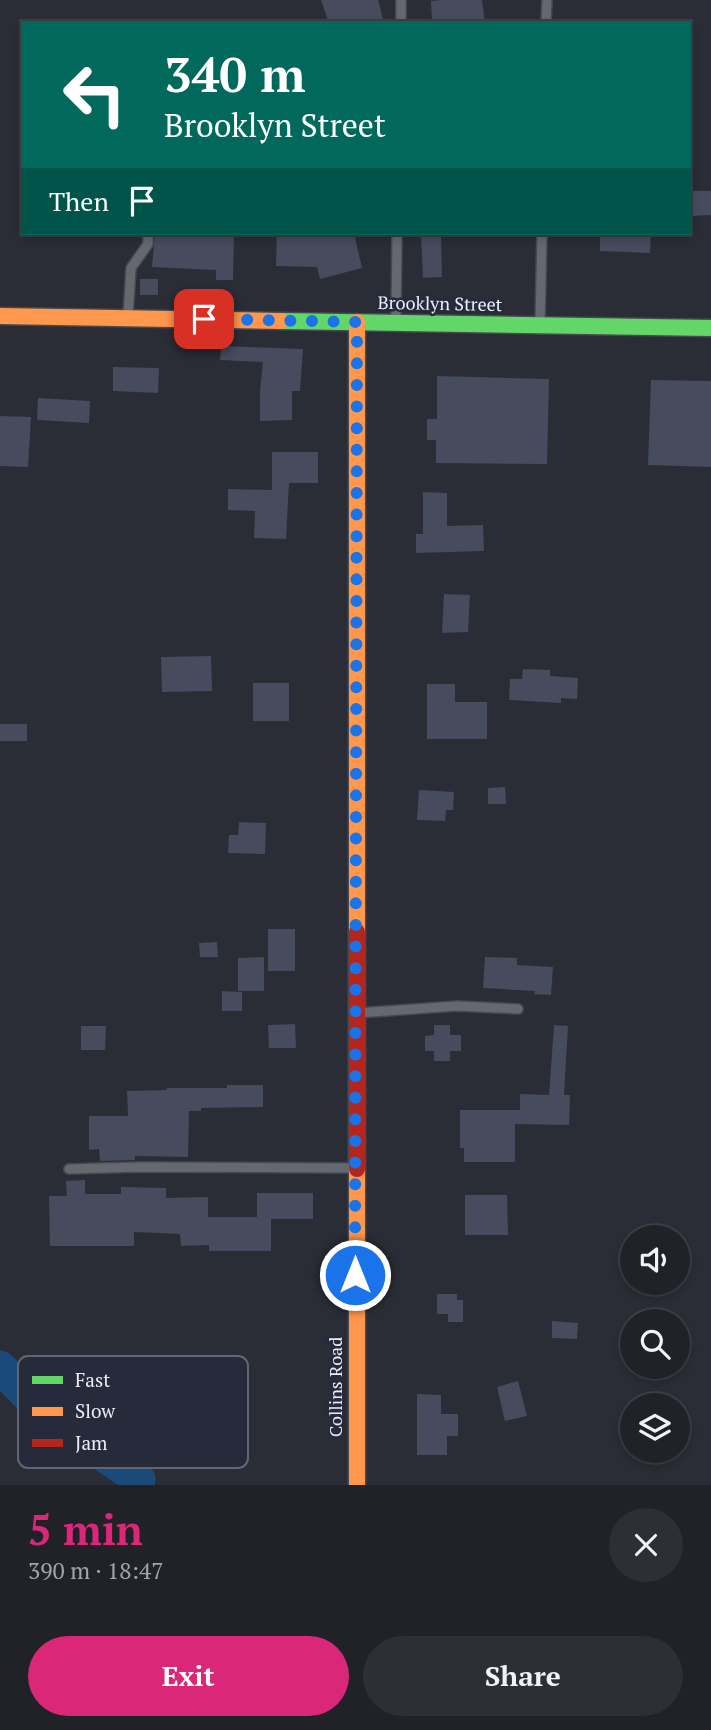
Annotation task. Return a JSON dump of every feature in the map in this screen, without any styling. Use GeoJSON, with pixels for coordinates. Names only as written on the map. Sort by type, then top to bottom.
{"type":"FeatureCollection","features":[{"type":"Feature","properties":{"kind":"street","name":"Brooklyn Street"},"geometry":{"type":"LineString","coordinates":[[0,316],[711,328]]}},
{"type":"Feature","properties":{"kind":"street","name":"Collins Road"},"geometry":{"type":"LineString","coordinates":[[357,322],[357,1485]]}},
{"type":"Feature","properties":{"kind":"lane"},"geometry":{"type":"LineString","coordinates":[[401,0],[401,21]]}},
{"type":"Feature","properties":{"kind":"lane"},"geometry":{"type":"LineString","coordinates":[[546,21],[547,0]]}},
{"type":"Feature","properties":{"kind":"lane"},"geometry":{"type":"LineString","coordinates":[[128,318],[131,268],[148,244],[148,235]]}},
{"type":"Feature","properties":{"kind":"lane"},"geometry":{"type":"LineString","coordinates":[[396,322],[397,235]]}},
{"type":"Feature","properties":{"kind":"lane"},"geometry":{"type":"LineString","coordinates":[[540,325],[542,235]]}},
{"type":"Feature","properties":{"kind":"lane"},"geometry":{"type":"LineString","coordinates":[[356,1013],[457,1006],[518,1009]]}},
{"type":"Feature","properties":{"kind":"lane"},"geometry":{"type":"LineString","coordinates":[[69,1169],[356,1168]]}},
{"type":"Feature","properties":{"kind":"building"},"geometry":{"type":"Polygon","coordinates":[[[321,0],[378,0],[383,21],[328,21],[321,0]]]}},
{"type":"Feature","properties":{"kind":"building"},"geometry":{"type":"Polygon","coordinates":[[[482,0],[485,21],[432,21],[431,1],[482,0]]]}},
{"type":"Feature","properties":{"kind":"building"},"geometry":{"type":"Polygon","coordinates":[[[691,191],[711,191],[711,215],[691,216],[691,191]]]}},
{"type":"Feature","properties":{"kind":"building"},"geometry":{"type":"Polygon","coordinates":[[[155,235],[234,235],[233,280],[216,280],[216,270],[152,267],[155,235]]]}},
{"type":"Feature","properties":{"kind":"building"},"geometry":{"type":"Polygon","coordinates":[[[277,235],[354,235],[362,268],[320,279],[317,267],[276,266],[277,235]]]}},
{"type":"Feature","properties":{"kind":"building"},"geometry":{"type":"Polygon","coordinates":[[[421,235],[441,235],[442,277],[423,278],[421,235]]]}},
{"type":"Feature","properties":{"kind":"building"},"geometry":{"type":"Polygon","coordinates":[[[600,235],[651,235],[650,253],[600,251],[600,235]]]}},
{"type":"Feature","properties":{"kind":"building"},"geometry":{"type":"Polygon","coordinates":[[[140,279],[158,279],[158,295],[140,295],[140,279]]]}},
{"type":"Feature","properties":{"kind":"building"},"geometry":{"type":"Polygon","coordinates":[[[221,346],[303,349],[300,391],[292,391],[292,420],[260,421],[263,362],[220,360],[221,346]]]}},
{"type":"Feature","properties":{"kind":"building"},"geometry":{"type":"Polygon","coordinates":[[[113,367],[159,368],[158,393],[113,391],[113,367]]]}},
{"type":"Feature","properties":{"kind":"building"},"geometry":{"type":"Polygon","coordinates":[[[437,376],[549,379],[547,464],[436,463],[436,440],[427,440],[427,419],[437,419],[437,376]]]}},
{"type":"Feature","properties":{"kind":"building"},"geometry":{"type":"Polygon","coordinates":[[[651,380],[711,381],[711,467],[648,465],[651,380]]]}},
{"type":"Feature","properties":{"kind":"building"},"geometry":{"type":"Polygon","coordinates":[[[38,398],[90,401],[89,423],[37,420],[38,398]]]}},
{"type":"Feature","properties":{"kind":"building"},"geometry":{"type":"Polygon","coordinates":[[[0,416],[31,417],[28,467],[0,466],[0,416]]]}},
{"type":"Feature","properties":{"kind":"building"},"geometry":{"type":"Polygon","coordinates":[[[272,452],[318,452],[318,483],[289,483],[286,539],[254,538],[255,511],[228,510],[228,489],[272,490],[272,452]]]}},
{"type":"Feature","properties":{"kind":"building"},"geometry":{"type":"Polygon","coordinates":[[[423,492],[447,493],[447,526],[483,525],[484,551],[416,553],[416,534],[423,534],[423,492]]]}},
{"type":"Feature","properties":{"kind":"building"},"geometry":{"type":"Polygon","coordinates":[[[444,594],[470,595],[468,632],[442,633],[444,594]]]}},
{"type":"Feature","properties":{"kind":"building"},"geometry":{"type":"Polygon","coordinates":[[[211,656],[212,691],[162,692],[161,657],[211,656]]]}},
{"type":"Feature","properties":{"kind":"building"},"geometry":{"type":"Polygon","coordinates":[[[523,669],[550,670],[550,676],[578,678],[577,699],[561,698],[561,703],[509,700],[510,679],[522,679],[523,669]]]}},
{"type":"Feature","properties":{"kind":"building"},"geometry":{"type":"Polygon","coordinates":[[[253,683],[289,683],[289,721],[253,721],[253,683]]]}},
{"type":"Feature","properties":{"kind":"building"},"geometry":{"type":"Polygon","coordinates":[[[427,684],[455,684],[455,702],[487,702],[487,739],[427,739],[427,684]]]}},
{"type":"Feature","properties":{"kind":"building"},"geometry":{"type":"Polygon","coordinates":[[[0,724],[27,724],[27,741],[0,741],[0,724]]]}},
{"type":"Feature","properties":{"kind":"building"},"geometry":{"type":"Polygon","coordinates":[[[505,787],[506,804],[488,804],[488,788],[505,787]]]}},
{"type":"Feature","properties":{"kind":"building"},"geometry":{"type":"Polygon","coordinates":[[[419,790],[454,792],[453,810],[446,810],[445,821],[417,820],[419,790]]]}},
{"type":"Feature","properties":{"kind":"building"},"geometry":{"type":"Polygon","coordinates":[[[239,822],[266,823],[265,854],[228,853],[229,835],[238,835],[239,822]]]}},
{"type":"Feature","properties":{"kind":"building"},"geometry":{"type":"Polygon","coordinates":[[[268,929],[295,929],[295,971],[268,971],[268,929]]]}},
{"type":"Feature","properties":{"kind":"building"},"geometry":{"type":"Polygon","coordinates":[[[217,942],[218,957],[200,957],[199,943],[217,942]]]}},
{"type":"Feature","properties":{"kind":"building"},"geometry":{"type":"Polygon","coordinates":[[[264,957],[264,991],[238,991],[238,958],[264,957]]]}},
{"type":"Feature","properties":{"kind":"building"},"geometry":{"type":"Polygon","coordinates":[[[485,957],[517,958],[517,965],[553,967],[551,995],[534,994],[535,991],[483,988],[485,957]]]}},
{"type":"Feature","properties":{"kind":"building"},"geometry":{"type":"Polygon","coordinates":[[[222,991],[242,992],[242,1011],[222,1011],[222,991]]]}},
{"type":"Feature","properties":{"kind":"building"},"geometry":{"type":"Polygon","coordinates":[[[295,1024],[296,1048],[269,1048],[268,1025],[295,1024]]]}},
{"type":"Feature","properties":{"kind":"building"},"geometry":{"type":"Polygon","coordinates":[[[434,1025],[450,1025],[450,1035],[461,1035],[461,1051],[450,1051],[450,1061],[434,1061],[434,1051],[425,1051],[425,1036],[434,1035],[434,1025]]]}},
{"type":"Feature","properties":{"kind":"building"},"geometry":{"type":"Polygon","coordinates":[[[554,1025],[568,1026],[564,1095],[570,1095],[569,1125],[515,1124],[515,1162],[464,1162],[464,1148],[460,1148],[460,1110],[520,1110],[520,1094],[549,1095],[554,1025]]]}},
{"type":"Feature","properties":{"kind":"building"},"geometry":{"type":"Polygon","coordinates":[[[81,1026],[106,1026],[105,1050],[81,1050],[81,1026]]]}},
{"type":"Feature","properties":{"kind":"building"},"geometry":{"type":"Polygon","coordinates":[[[227,1085],[263,1085],[263,1107],[201,1108],[201,1111],[189,1111],[188,1157],[135,1156],[135,1160],[100,1161],[99,1149],[89,1150],[89,1116],[128,1116],[127,1091],[227,1088],[227,1085]]]}},
{"type":"Feature","properties":{"kind":"building"},"geometry":{"type":"Polygon","coordinates":[[[85,1180],[85,1194],[121,1194],[121,1187],[166,1188],[166,1198],[208,1197],[208,1217],[257,1217],[257,1193],[313,1193],[313,1219],[271,1219],[271,1251],[209,1251],[209,1245],[181,1246],[180,1234],[134,1232],[134,1246],[50,1246],[49,1196],[67,1196],[66,1181],[85,1180]]]}},
{"type":"Feature","properties":{"kind":"building"},"geometry":{"type":"Polygon","coordinates":[[[465,1195],[507,1195],[508,1235],[465,1235],[465,1195]]]}},
{"type":"Feature","properties":{"kind":"building"},"geometry":{"type":"Polygon","coordinates":[[[437,1294],[457,1294],[457,1300],[463,1300],[463,1322],[448,1322],[448,1314],[437,1314],[437,1294]]]}},
{"type":"Feature","properties":{"kind":"building"},"geometry":{"type":"Polygon","coordinates":[[[552,1321],[578,1323],[577,1339],[552,1338],[552,1321]]]}},
{"type":"Feature","properties":{"kind":"building"},"geometry":{"type":"Polygon","coordinates":[[[518,1381],[527,1416],[505,1421],[497,1387],[518,1381]]]}},
{"type":"Feature","properties":{"kind":"building"},"geometry":{"type":"Polygon","coordinates":[[[417,1394],[441,1395],[441,1414],[458,1414],[458,1436],[447,1436],[447,1455],[417,1455],[417,1394]]]}},
{"type":"Feature","properties":{"kind":"waterway"},"geometry":{"type":"LineString","coordinates":[[0,1367],[18,1386]]}},
{"type":"Feature","properties":{"kind":"waterway"},"geometry":{"type":"LineString","coordinates":[[122,1468],[139,1479],[138,1485]]}},
{"type":"Feature","properties":{"kind":"traffic: fast"},"geometry":{"type":"LineString","coordinates":[[281,321],[711,328]]}},
{"type":"Feature","properties":{"kind":"traffic: slow"},"geometry":{"type":"LineString","coordinates":[[0,316],[281,321]]}},
{"type":"Feature","properties":{"kind":"traffic: slow"},"geometry":{"type":"LineString","coordinates":[[357,322],[357,932]]}},
{"type":"Feature","properties":{"kind":"traffic: slow"},"geometry":{"type":"LineString","coordinates":[[357,1169],[357,1485]]}},
{"type":"Feature","properties":{"kind":"traffic: jam"},"geometry":{"type":"LineString","coordinates":[[357,932],[357,1169]]}},
{"type":"Feature","properties":{"kind":"route"},"geometry":{"type":"LineString","coordinates":[[204,319],[357,322],[355,1275]]}}]}
